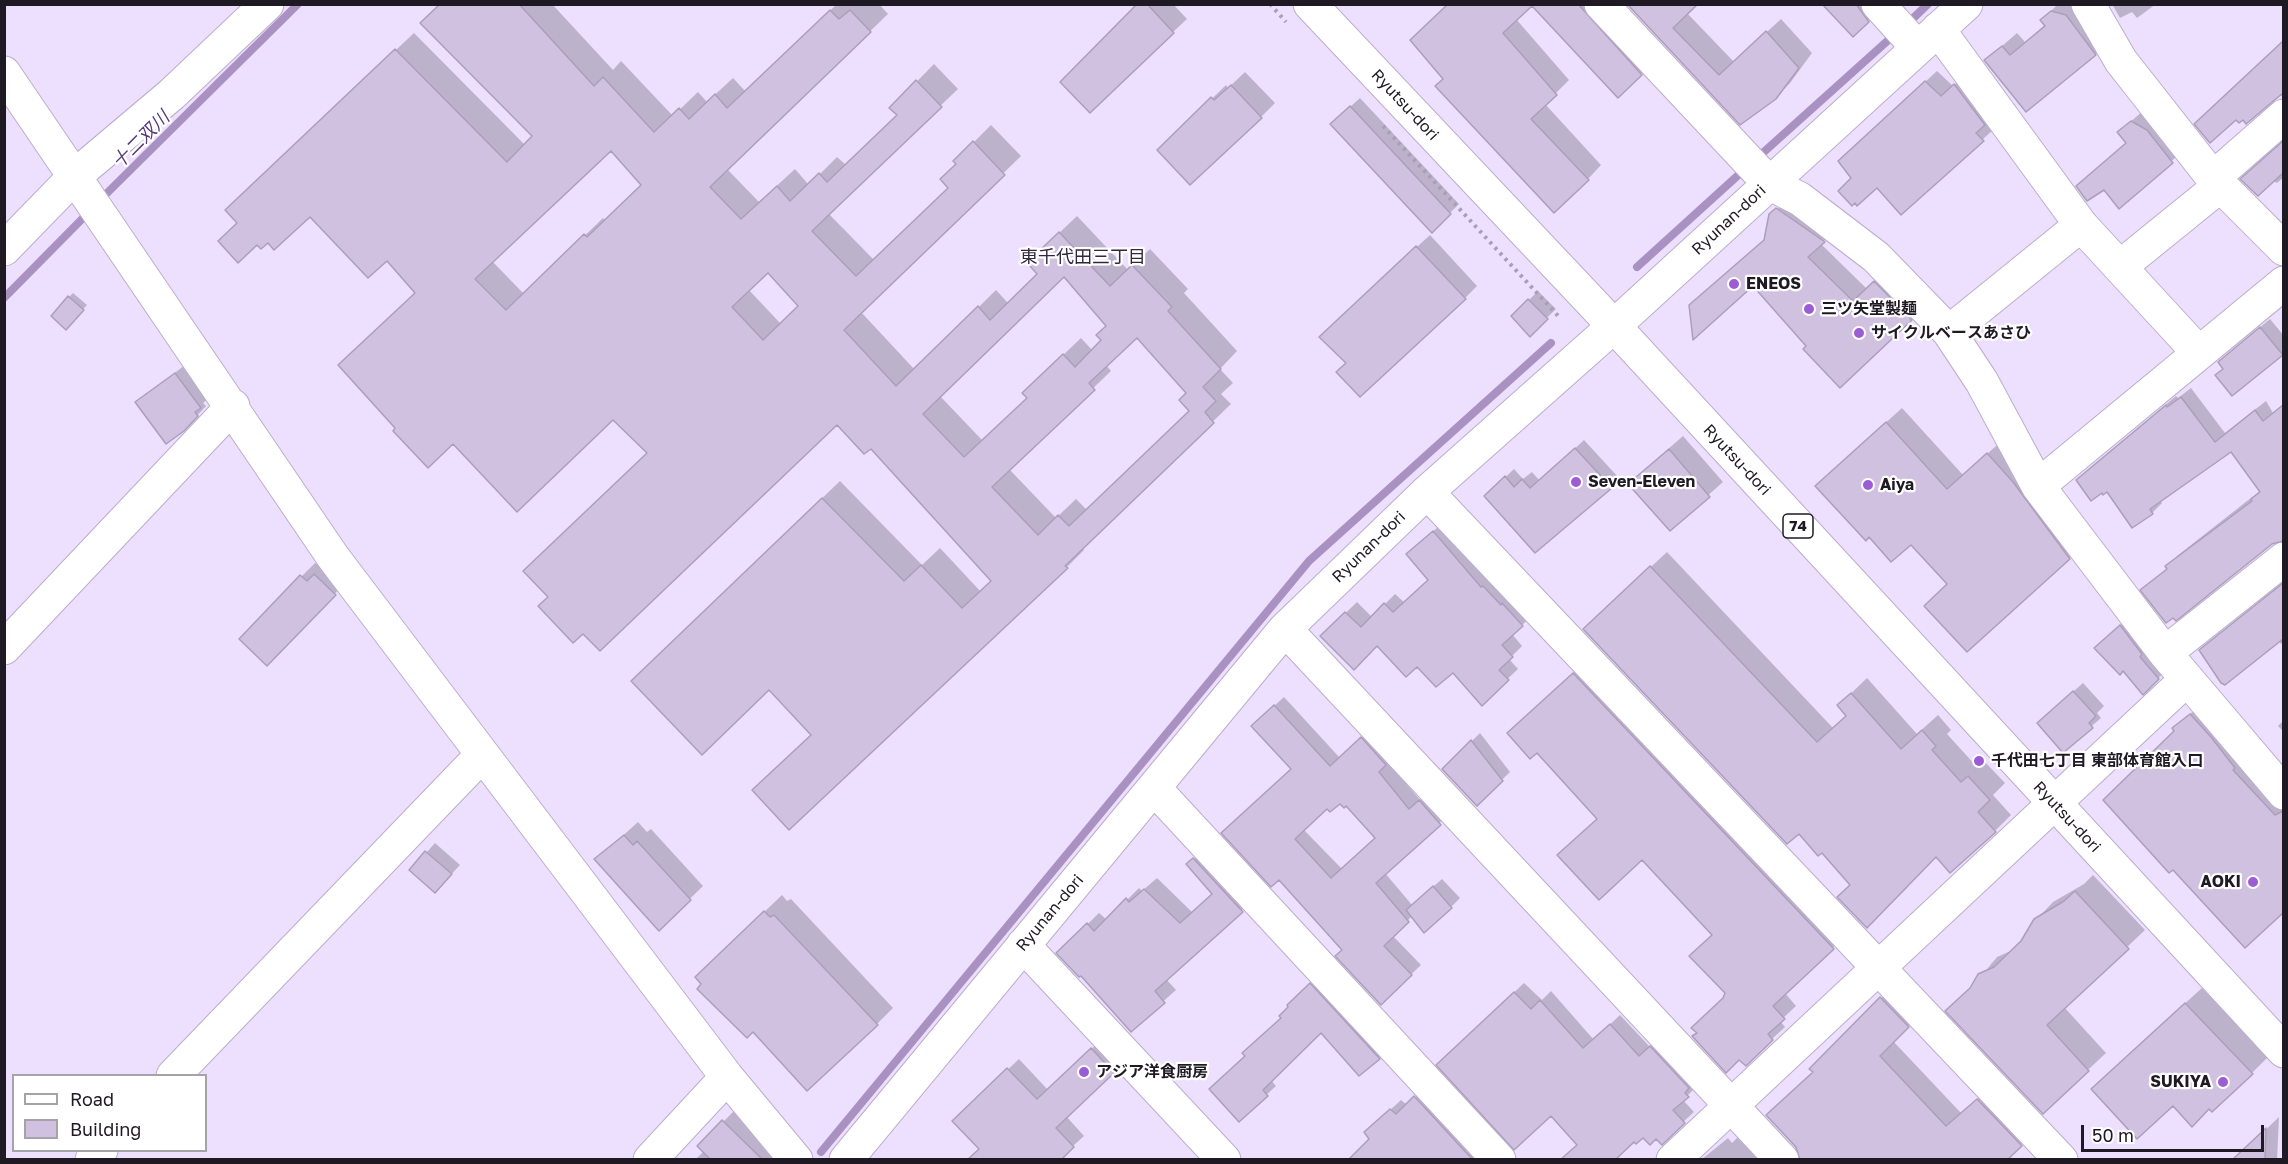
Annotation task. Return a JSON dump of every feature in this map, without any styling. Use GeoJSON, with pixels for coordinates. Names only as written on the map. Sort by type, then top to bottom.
{"type":"FeatureCollection","features":[{"type":"Feature","properties":{"kind":"street"},"geometry":{"type":"LineString","coordinates":[[4,249],[88,192],[172,94],[267,4]]}},
{"type":"Feature","properties":{"kind":"street"},"geometry":{"type":"LineString","coordinates":[[1601,4],[1769,183],[1800,199],[1876,257],[1949,332],[1982,382],[2038,486],[2165,652],[2283,793]]}},
{"type":"Feature","properties":{"kind":"street"},"geometry":{"type":"LineString","coordinates":[[1878,4],[1928,39],[2081,225],[2199,353]]}},
{"type":"Feature","properties":{"kind":"street","name":"Ryunan-dori"},"geometry":{"type":"LineString","coordinates":[[846,1160],[1285,629],[1427,492],[1614,326],[1966,4]]}},
{"type":"Feature","properties":{"kind":"street"},"geometry":{"type":"LineString","coordinates":[[2088,4],[2121,61],[2217,182],[2283,249]]}},
{"type":"Feature","properties":{"kind":"street","name":"Ryutsu-dori"},"geometry":{"type":"LineString","coordinates":[[1302,18],[1614,326],[2283,1051]]}},
{"type":"Feature","properties":{"kind":"street"},"geometry":{"type":"LineString","coordinates":[[4,73],[88,192],[333,556],[727,1077],[796,1160]]}},
{"type":"Feature","properties":{"kind":"street"},"geometry":{"type":"LineString","coordinates":[[2121,266],[2217,182],[2283,116]]}},
{"type":"Feature","properties":{"kind":"street"},"geometry":{"type":"LineString","coordinates":[[1949,332],[2081,225]]}},
{"type":"Feature","properties":{"kind":"street"},"geometry":{"type":"LineString","coordinates":[[2038,486],[2283,284]]}},
{"type":"Feature","properties":{"kind":"street"},"geometry":{"type":"LineString","coordinates":[[4,648],[232,406]]}},
{"type":"Feature","properties":{"kind":"street"},"geometry":{"type":"LineString","coordinates":[[1427,492],[2061,1160]]}},
{"type":"Feature","properties":{"kind":"street"},"geometry":{"type":"LineString","coordinates":[[2165,652],[2283,559]]}},
{"type":"Feature","properties":{"kind":"street"},"geometry":{"type":"LineString","coordinates":[[1285,629],[1782,1160]]}},
{"type":"Feature","properties":{"kind":"street"},"geometry":{"type":"LineString","coordinates":[[1673,1160],[2187,679]]}},
{"type":"Feature","properties":{"kind":"street"},"geometry":{"type":"LineString","coordinates":[[175,1074],[482,755]]}},
{"type":"Feature","properties":{"kind":"street"},"geometry":{"type":"LineString","coordinates":[[1154,788],[1499,1160]]}},
{"type":"Feature","properties":{"kind":"street"},"geometry":{"type":"LineString","coordinates":[[1023,945],[1224,1160]]}},
{"type":"Feature","properties":{"kind":"street"},"geometry":{"type":"LineString","coordinates":[[650,1160],[727,1077]]}},
{"type":"Feature","properties":{"kind":"path"},"geometry":{"type":"LineString","coordinates":[[1270,4],[1302,18]]}},
{"type":"Feature","properties":{"kind":"path"},"geometry":{"type":"LineString","coordinates":[[1375,118],[1560,318]]}},
{"type":"Feature","properties":{"kind":"building"},"geometry":{"type":"Polygon","coordinates":[[[440,4],[519,4],[594,86],[603,77],[654,132],[679,108],[689,119],[715,94],[727,108],[830,10],[839,19],[850,10],[871,32],[710,187],[741,219],[777,186],[790,201],[819,173],[827,182],[897,115],[889,108],[916,80],[942,107],[812,231],[856,276],[948,188],[940,179],[956,164],[953,161],[973,141],[1005,175],[844,330],[896,386],[978,306],[990,320],[1037,274],[1029,265],[1039,256],[1037,253],[1059,232],[1110,286],[1132,265],[1172,307],[1168,311],[1221,369],[1203,387],[1216,401],[1205,412],[1214,423],[1065,566],[1068,568],[789,830],[752,790],[811,735],[769,690],[702,755],[631,681],[822,498],[904,581],[921,565],[962,608],[991,581],[871,449],[864,454],[837,425],[600,651],[583,634],[573,643],[538,606],[548,597],[523,571],[647,453],[613,420],[517,512],[453,444],[428,468],[393,431],[395,428],[338,365],[415,293],[387,261],[368,278],[310,217],[274,250],[268,243],[261,249],[257,245],[238,263],[218,241],[237,223],[225,210],[395,49],[507,162],[532,136],[420,23],[440,4]],[[611,151],[475,279],[506,310],[584,234],[587,237],[641,185],[611,151]],[[768,273],[732,307],[763,340],[798,306],[768,273]],[[1064,277],[923,414],[964,457],[1027,398],[1022,393],[1063,354],[1075,367],[1101,340],[1096,335],[1106,326],[1064,277]],[[1137,338],[1089,383],[1095,390],[992,487],[1038,535],[1058,515],[1069,526],[1189,411],[1179,400],[1186,393],[1137,338]]]}},
{"type":"Feature","properties":{"kind":"building"},"geometry":{"type":"Polygon","coordinates":[[[1137,4],[1147,4],[1174,33],[1090,113],[1060,82],[1137,4]]]}},
{"type":"Feature","properties":{"kind":"building"},"geometry":{"type":"Polygon","coordinates":[[[1448,4],[1578,4],[1642,75],[1618,98],[1532,6],[1503,33],[1557,95],[1531,119],[1589,180],[1554,213],[1435,86],[1443,79],[1410,40],[1448,4]]]}},
{"type":"Feature","properties":{"kind":"building"},"geometry":{"type":"Polygon","coordinates":[[[1698,4],[1673,28],[1719,75],[1766,31],[1799,68],[1776,99],[1740,125],[1628,5],[1698,4]]]}},
{"type":"Feature","properties":{"kind":"building"},"geometry":{"type":"Polygon","coordinates":[[[1822,4],[1856,4],[1869,22],[1853,37],[1822,4]]]}},
{"type":"Feature","properties":{"kind":"building"},"geometry":{"type":"Polygon","coordinates":[[[2051,11],[2066,15],[2096,55],[2026,112],[1984,60],[2002,46],[2010,55],[2045,26],[2040,20],[2051,11]]]}},
{"type":"Feature","properties":{"kind":"building"},"geometry":{"type":"Polygon","coordinates":[[[2283,41],[2283,93],[2246,124],[2243,120],[2239,123],[2236,120],[2210,143],[2194,124],[2283,41]]]}},
{"type":"Feature","properties":{"kind":"building"},"geometry":{"type":"Polygon","coordinates":[[[1925,81],[1941,96],[1954,84],[1985,125],[1976,133],[1984,141],[1901,215],[1877,188],[1857,206],[1855,203],[1852,206],[1838,191],[1851,178],[1838,161],[1925,81]]]}},
{"type":"Feature","properties":{"kind":"building"},"geometry":{"type":"Polygon","coordinates":[[[1231,85],[1262,118],[1190,185],[1157,150],[1211,97],[1214,100],[1231,85]]]}},
{"type":"Feature","properties":{"kind":"building"},"geometry":{"type":"Polygon","coordinates":[[[1350,106],[1451,214],[1432,233],[1330,124],[1350,106]]]}},
{"type":"Feature","properties":{"kind":"building"},"geometry":{"type":"Polygon","coordinates":[[[2131,121],[2147,130],[2173,163],[2119,209],[2104,190],[2087,201],[2076,186],[2126,143],[2117,132],[2131,121]]]}},
{"type":"Feature","properties":{"kind":"building"},"geometry":{"type":"Polygon","coordinates":[[[2283,141],[2283,173],[2258,196],[2240,179],[2283,141]]]}},
{"type":"Feature","properties":{"kind":"building"},"geometry":{"type":"Polygon","coordinates":[[[1776,208],[1825,242],[1808,257],[1853,301],[1874,281],[1912,320],[1840,388],[1803,349],[1806,346],[1753,286],[1693,340],[1689,305],[1764,240],[1769,214],[1776,208]]]}},
{"type":"Feature","properties":{"kind":"building"},"geometry":{"type":"Polygon","coordinates":[[[1416,246],[1466,299],[1360,397],[1336,372],[1346,363],[1319,337],[1416,246]]]}},
{"type":"Feature","properties":{"kind":"building"},"geometry":{"type":"Polygon","coordinates":[[[68,296],[84,310],[66,330],[51,316],[68,296]]]}},
{"type":"Feature","properties":{"kind":"building"},"geometry":{"type":"Polygon","coordinates":[[[1528,299],[1548,319],[1530,337],[1511,316],[1528,299]]]}},
{"type":"Feature","properties":{"kind":"building"},"geometry":{"type":"Polygon","coordinates":[[[2260,327],[2283,355],[2232,396],[2215,375],[2223,369],[2218,362],[2260,327]]]}},
{"type":"Feature","properties":{"kind":"building"},"geometry":{"type":"Polygon","coordinates":[[[175,373],[201,408],[195,412],[198,416],[184,431],[166,444],[135,402],[175,373]]]}},
{"type":"Feature","properties":{"kind":"building"},"geometry":{"type":"Polygon","coordinates":[[[2181,397],[2215,442],[2255,410],[2263,421],[2283,405],[2283,541],[2272,544],[2176,621],[2173,618],[2166,623],[2140,590],[2167,569],[2165,566],[2252,501],[2251,499],[2260,492],[2231,452],[2150,509],[2153,514],[2132,528],[2107,492],[2091,501],[2076,480],[2166,405],[2167,407],[2181,397]]]}},
{"type":"Feature","properties":{"kind":"building"},"geometry":{"type":"Polygon","coordinates":[[[1886,422],[1947,489],[1987,453],[2013,482],[2070,559],[1967,652],[1924,606],[1947,584],[1911,545],[1891,562],[1869,537],[1866,541],[1815,486],[1886,422]]]}},
{"type":"Feature","properties":{"kind":"building"},"geometry":{"type":"Polygon","coordinates":[[[1575,448],[1612,488],[1535,553],[1484,496],[1505,476],[1514,487],[1522,479],[1530,488],[1575,448]]]}},
{"type":"Feature","properties":{"kind":"building"},"geometry":{"type":"Polygon","coordinates":[[[1669,449],[1710,497],[1670,531],[1628,484],[1669,449]]]}},
{"type":"Feature","properties":{"kind":"building"},"geometry":{"type":"Polygon","coordinates":[[[1433,531],[1481,587],[1483,586],[1501,605],[1502,603],[1523,626],[1502,645],[1513,657],[1499,670],[1509,680],[1482,706],[1453,673],[1436,687],[1417,667],[1406,677],[1377,646],[1354,670],[1320,636],[1345,612],[1361,627],[1384,603],[1393,612],[1428,580],[1406,554],[1433,531]]]}},
{"type":"Feature","properties":{"kind":"building"},"geometry":{"type":"Polygon","coordinates":[[[1650,566],[1817,742],[1846,716],[1837,705],[1851,693],[1901,749],[1922,730],[1936,746],[1932,750],[1961,782],[1968,776],[1990,800],[1978,812],[1996,832],[1950,873],[1936,857],[1867,928],[1837,897],[1850,885],[1822,853],[1818,856],[1799,834],[1787,844],[1583,629],[1650,566]]]}},
{"type":"Feature","properties":{"kind":"building"},"geometry":{"type":"Polygon","coordinates":[[[314,574],[336,595],[267,666],[239,639],[300,575],[307,581],[314,574]]]}},
{"type":"Feature","properties":{"kind":"building"},"geometry":{"type":"Polygon","coordinates":[[[2283,583],[2283,639],[2225,685],[2221,683],[2199,650],[2283,583]]]}},
{"type":"Feature","properties":{"kind":"building"},"geometry":{"type":"Polygon","coordinates":[[[2120,625],[2142,654],[2140,657],[2159,679],[2143,695],[2123,671],[2120,675],[2094,648],[2120,625]]]}},
{"type":"Feature","properties":{"kind":"building"},"geometry":{"type":"Polygon","coordinates":[[[1573,673],[1834,949],[1773,1006],[1785,1019],[1768,1034],[1773,1040],[1746,1066],[1739,1060],[1726,1073],[1692,1036],[1697,1033],[1691,1028],[1723,998],[1725,993],[1689,956],[1712,935],[1642,860],[1599,900],[1557,855],[1597,819],[1537,753],[1530,759],[1507,733],[1573,673]]]}},
{"type":"Feature","properties":{"kind":"building"},"geometry":{"type":"Polygon","coordinates":[[[2073,691],[2096,716],[2089,723],[2093,728],[2063,753],[2037,723],[2073,691]]]}},
{"type":"Feature","properties":{"kind":"building"},"geometry":{"type":"Polygon","coordinates":[[[1274,705],[1330,766],[1361,737],[1386,765],[1379,772],[1409,809],[1419,800],[1441,825],[1376,883],[1409,922],[1384,946],[1412,975],[1381,1005],[1335,956],[1342,950],[1279,880],[1271,887],[1221,833],[1291,769],[1251,726],[1274,705]],[[1340,804],[1330,812],[1327,809],[1295,839],[1331,878],[1375,838],[1346,806],[1344,808],[1340,804]]]}},
{"type":"Feature","properties":{"kind":"building"},"geometry":{"type":"Polygon","coordinates":[[[2190,714],[2235,768],[2233,770],[2275,815],[2283,811],[2283,913],[2245,948],[2173,870],[2169,873],[2103,800],[2174,731],[2172,728],[2190,714]]]}},
{"type":"Feature","properties":{"kind":"building"},"geometry":{"type":"Polygon","coordinates":[[[1471,740],[1503,781],[1477,806],[1442,769],[1471,740]]]}},
{"type":"Feature","properties":{"kind":"building"},"geometry":{"type":"Polygon","coordinates":[[[624,835],[633,845],[637,841],[691,900],[659,931],[594,859],[624,835]]]}},
{"type":"Feature","properties":{"kind":"building"},"geometry":{"type":"Polygon","coordinates":[[[425,851],[452,874],[435,893],[409,870],[425,851]]]}},
{"type":"Feature","properties":{"kind":"building"},"geometry":{"type":"Polygon","coordinates":[[[1193,858],[1243,912],[1155,991],[1165,1003],[1131,1032],[1081,976],[1079,977],[1056,953],[1087,923],[1094,931],[1126,898],[1129,902],[1144,889],[1180,923],[1212,894],[1186,864],[1193,858]]]}},
{"type":"Feature","properties":{"kind":"building"},"geometry":{"type":"Polygon","coordinates":[[[1433,886],[1452,908],[1424,933],[1406,910],[1433,886]]]}},
{"type":"Feature","properties":{"kind":"building"},"geometry":{"type":"Polygon","coordinates":[[[2075,891],[2129,949],[2047,1025],[2089,1071],[2043,1114],[1945,1011],[1970,988],[1978,974],[1994,967],[2021,941],[2034,919],[2064,901],[2075,891]]]}},
{"type":"Feature","properties":{"kind":"building"},"geometry":{"type":"Polygon","coordinates":[[[764,911],[770,917],[774,915],[878,1025],[807,1091],[753,1032],[747,1038],[697,989],[701,984],[695,977],[764,911]]]}},
{"type":"Feature","properties":{"kind":"building"},"geometry":{"type":"Polygon","coordinates":[[[1310,983],[1380,1059],[1359,1076],[1321,1033],[1263,1090],[1268,1096],[1239,1122],[1209,1089],[1245,1056],[1242,1053],[1281,1018],[1279,1016],[1288,1007],[1287,1005],[1310,983]]]}},
{"type":"Feature","properties":{"kind":"building"},"geometry":{"type":"Polygon","coordinates":[[[1514,992],[1531,1009],[1540,1000],[1583,1048],[1610,1024],[1639,1056],[1650,1046],[1689,1088],[1685,1093],[1689,1097],[1673,1110],[1685,1123],[1662,1145],[1656,1139],[1650,1145],[1643,1138],[1636,1144],[1634,1142],[1615,1160],[1560,1160],[1577,1145],[1551,1116],[1514,1150],[1436,1065],[1514,992]]]}},
{"type":"Feature","properties":{"kind":"building"},"geometry":{"type":"Polygon","coordinates":[[[1880,997],[1909,1027],[1880,1056],[1946,1126],[1977,1099],[2022,1146],[2007,1160],[1800,1160],[1796,1147],[1766,1115],[1813,1072],[1809,1069],[1880,997]]]}},
{"type":"Feature","properties":{"kind":"building"},"geometry":{"type":"Polygon","coordinates":[[[2185,1003],[2253,1074],[2212,1112],[2209,1109],[2192,1127],[2173,1106],[2137,1139],[2091,1089],[2185,1003]]]}},
{"type":"Feature","properties":{"kind":"building"},"geometry":{"type":"Polygon","coordinates":[[[1091,1048],[1114,1073],[1056,1128],[1074,1147],[1061,1160],[967,1160],[979,1149],[952,1121],[1007,1068],[1037,1099],[1091,1048]]]}},
{"type":"Feature","properties":{"kind":"building"},"geometry":{"type":"Polygon","coordinates":[[[1414,1096],[1473,1160],[1348,1160],[1369,1139],[1364,1132],[1390,1109],[1396,1114],[1414,1096]]]}},
{"type":"Feature","properties":{"kind":"building"},"geometry":{"type":"Polygon","coordinates":[[[722,1120],[763,1160],[711,1160],[697,1146],[722,1120]]]}},
{"type":"Feature","properties":{"kind":"building"},"geometry":{"type":"Polygon","coordinates":[[[2266,1128],[2265,1160],[2232,1160],[2266,1128]]]}},
{"type":"Feature","properties":{"kind":"waterway","name":"十二双川"},"geometry":{"type":"LineString","coordinates":[[100,200],[298,4]]}},
{"type":"Feature","properties":{"kind":"waterway"},"geometry":{"type":"LineString","coordinates":[[1906,25],[1928,4]]}},
{"type":"Feature","properties":{"kind":"waterway"},"geometry":{"type":"LineString","coordinates":[[1756,159],[1894,35]]}},
{"type":"Feature","properties":{"kind":"waterway"},"geometry":{"type":"LineString","coordinates":[[1637,267],[1745,169]]}},
{"type":"Feature","properties":{"kind":"waterway","name":"十二双川"},"geometry":{"type":"LineString","coordinates":[[4,298],[90,211]]}},
{"type":"Feature","properties":{"kind":"waterway"},"geometry":{"type":"LineString","coordinates":[[821,1152],[1309,561],[1551,343]]}},
{"type":"Feature","properties":{"kind":"place","name":"ENEOS"},"geometry":{"type":"Point","coordinates":[1734,284]}},
{"type":"Feature","properties":{"kind":"place","name":"三ツ矢堂製麺"},"geometry":{"type":"Point","coordinates":[1809,309]}},
{"type":"Feature","properties":{"kind":"place","name":"サイクルベースあさひ"},"geometry":{"type":"Point","coordinates":[1859,333]}},
{"type":"Feature","properties":{"kind":"place","name":"Seven-Eleven"},"geometry":{"type":"Point","coordinates":[1576,482]}},
{"type":"Feature","properties":{"kind":"place","name":"Aiya"},"geometry":{"type":"Point","coordinates":[1868,485]}},
{"type":"Feature","properties":{"kind":"place","name":"千代田七丁目 東部体育館入口"},"geometry":{"type":"Point","coordinates":[1979,761]}},
{"type":"Feature","properties":{"kind":"place","name":"AOKI"},"geometry":{"type":"Point","coordinates":[2253,882]}},
{"type":"Feature","properties":{"kind":"place","name":"アジア洋食厨房"},"geometry":{"type":"Point","coordinates":[1084,1072]}},
{"type":"Feature","properties":{"kind":"place","name":"SUKIYA"},"geometry":{"type":"Point","coordinates":[2223,1082]}},
{"type":"Feature","properties":{"kind":"district","name":"東千代田三丁目"},"geometry":{"type":"Point","coordinates":[1083,257]}}]}
